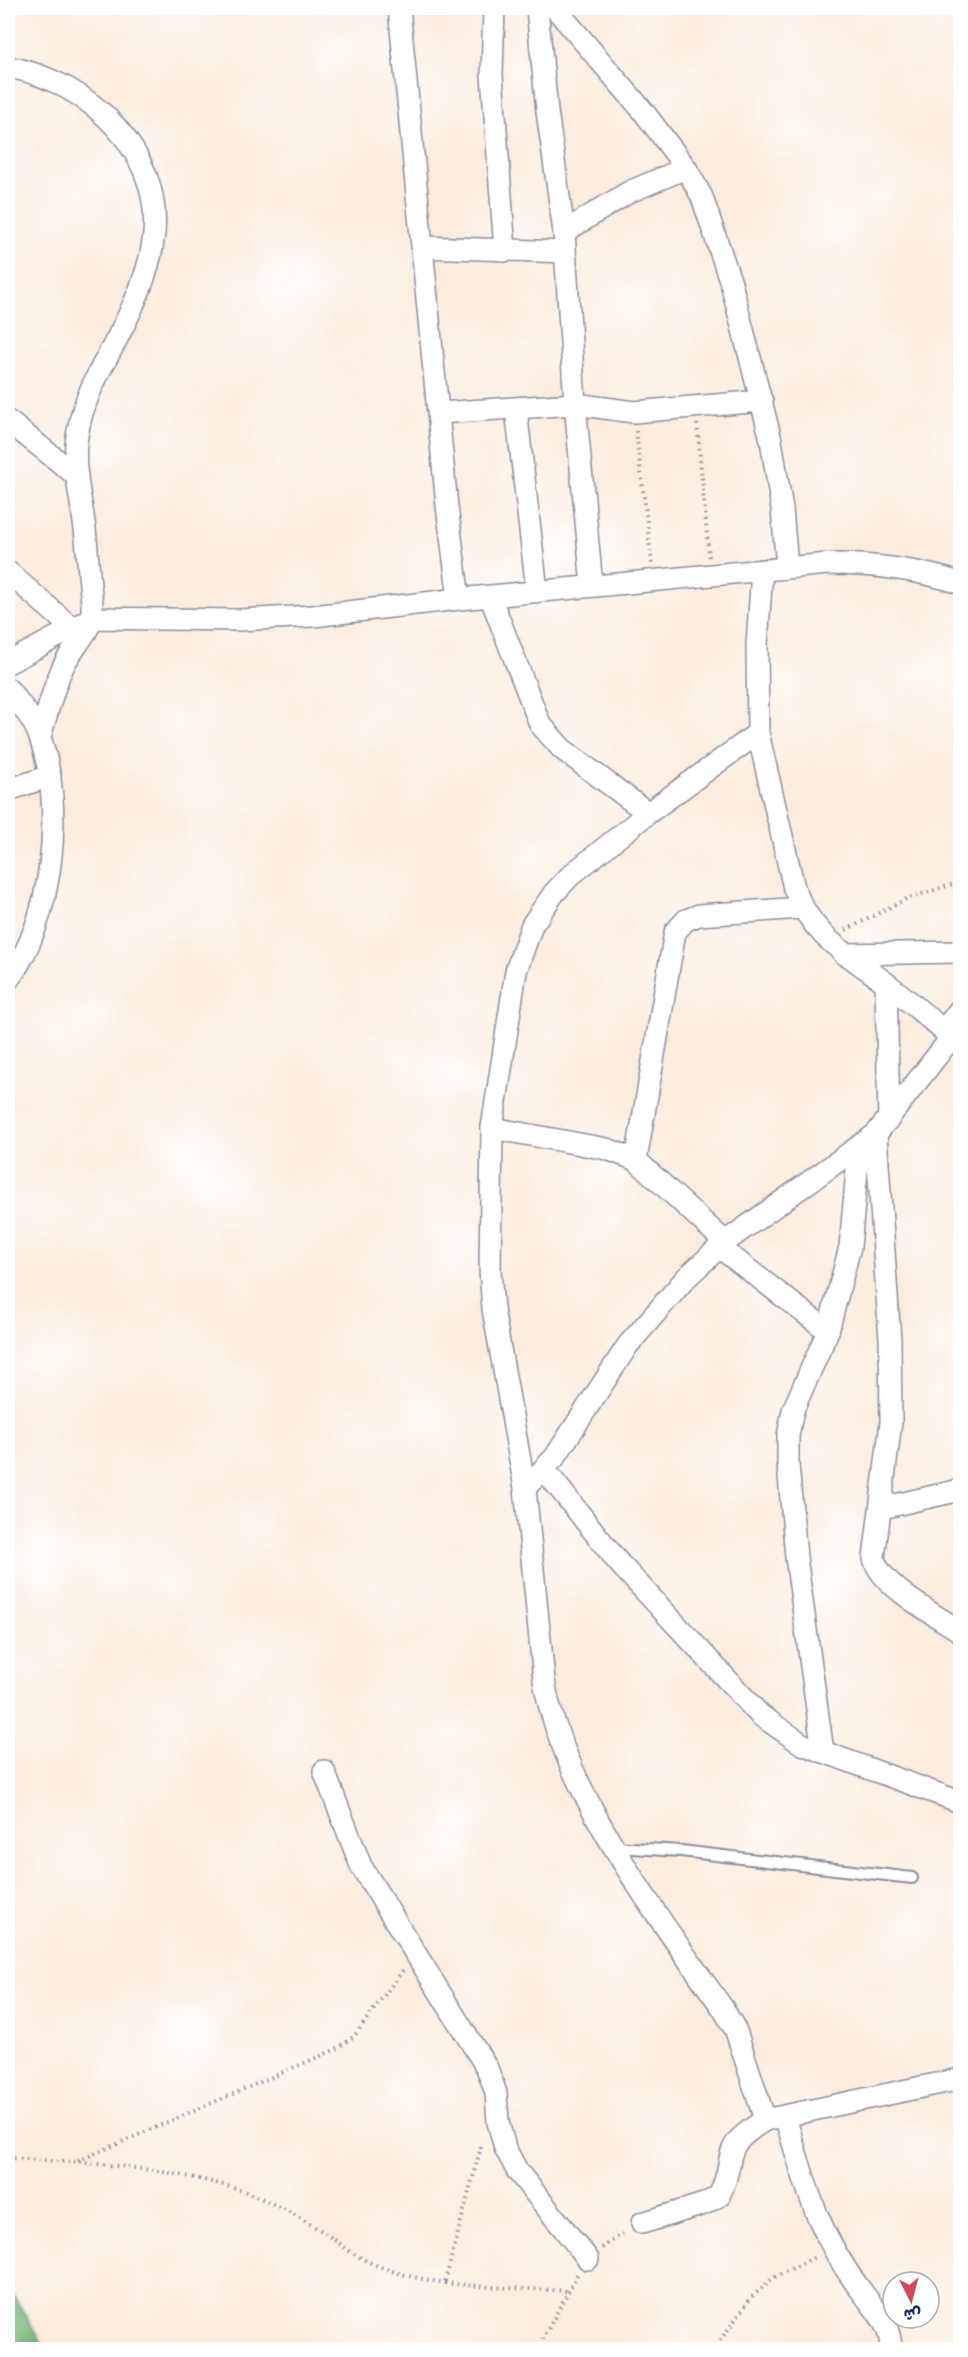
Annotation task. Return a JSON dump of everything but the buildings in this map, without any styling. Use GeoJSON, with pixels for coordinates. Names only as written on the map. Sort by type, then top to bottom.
{"type":"FeatureCollection","features":[{"type":"Feature","properties":{"kind":"street"},"geometry":{"type":"LineString","coordinates":[[399,8],[459,599]]}},
{"type":"Feature","properties":{"kind":"street"},"geometry":{"type":"LineString","coordinates":[[494,8],[492,75],[505,251]]}},
{"type":"Feature","properties":{"kind":"street"},"geometry":{"type":"LineString","coordinates":[[537,8],[547,111],[565,242],[575,404],[592,586]]}},
{"type":"Feature","properties":{"kind":"street"},"geometry":{"type":"LineString","coordinates":[[555,8],[616,76],[686,168],[702,197],[731,283],[762,401],[778,480],[787,567]]}},
{"type":"Feature","properties":{"kind":"street"},"geometry":{"type":"LineString","coordinates":[[8,67],[23,69],[54,81],[90,102],[106,116],[138,155],[152,193],[156,226],[150,258],[131,308],[85,401],[76,440],[77,476],[86,535],[92,618],[64,664],[40,736]]}},
{"type":"Feature","properties":{"kind":"street"},"geometry":{"type":"LineString","coordinates":[[424,247],[505,251],[565,242],[629,192],[686,168]]}},
{"type":"Feature","properties":{"kind":"street"},"geometry":{"type":"LineString","coordinates":[[439,413],[575,404],[634,412],[695,409],[762,401]]}},
{"type":"Feature","properties":{"kind":"street"},"geometry":{"type":"LineString","coordinates":[[516,409],[537,591]]}},
{"type":"Feature","properties":{"kind":"street"},"geometry":{"type":"LineString","coordinates":[[8,421],[77,476]]}},
{"type":"Feature","properties":{"kind":"street"},"geometry":{"type":"LineString","coordinates":[[8,663],[92,618],[238,620],[302,617],[459,599],[787,567],[873,564],[914,570],[960,583]]}},
{"type":"Feature","properties":{"kind":"street"},"geometry":{"type":"LineString","coordinates":[[762,570],[757,645],[758,733],[794,888],[802,908],[828,940],[844,954],[886,983],[952,1038]]}},
{"type":"Feature","properties":{"kind":"street"},"geometry":{"type":"LineString","coordinates":[[8,572],[72,628]]}},
{"type":"Feature","properties":{"kind":"street"},"geometry":{"type":"LineString","coordinates":[[490,596],[540,724],[562,749],[648,813]]}},
{"type":"Feature","properties":{"kind":"street"},"geometry":{"type":"LineString","coordinates":[[8,689],[32,720],[40,736],[50,776],[50,855],[40,917],[21,963],[8,980]]}},
{"type":"Feature","properties":{"kind":"street"},"geometry":{"type":"LineString","coordinates":[[758,733],[648,813],[571,875],[554,893],[532,925],[516,971],[492,1128],[489,1223],[493,1309],[525,1488],[544,1680],[550,1712],[576,1776],[616,1847],[736,2031],[831,2249],[881,2315],[890,2335],[891,2349]]}},
{"type":"Feature","properties":{"kind":"street"},"geometry":{"type":"LineString","coordinates":[[8,790],[50,776]]}},
{"type":"Feature","properties":{"kind":"street"},"geometry":{"type":"LineString","coordinates":[[636,1160],[675,932],[686,920],[699,915],[802,908]]}},
{"type":"Feature","properties":{"kind":"street"},"geometry":{"type":"LineString","coordinates":[[844,954],[960,952]]}},
{"type":"Feature","properties":{"kind":"street"},"geometry":{"type":"LineString","coordinates":[[886,983],[882,1126],[891,1389],[888,1455],[882,1508],[874,1545],[877,1568],[892,1585],[960,1631]]}},
{"type":"Feature","properties":{"kind":"street"},"geometry":{"type":"LineString","coordinates":[[525,1488],[560,1450],[628,1344],[686,1278],[722,1244],[788,1194],[859,1148],[882,1126],[952,1038],[960,1009]]}},
{"type":"Feature","properties":{"kind":"street"},"geometry":{"type":"LineString","coordinates":[[492,1128],[607,1149],[636,1160],[722,1244],[828,1331]]}},
{"type":"Feature","properties":{"kind":"street"},"geometry":{"type":"LineString","coordinates":[[823,1752],[796,1557],[788,1464],[788,1436],[793,1410],[828,1331],[850,1246],[859,1148]]}},
{"type":"Feature","properties":{"kind":"street"},"geometry":{"type":"LineString","coordinates":[[544,1469],[618,1562],[760,1715],[802,1744],[960,1802]]}},
{"type":"Feature","properties":{"kind":"street"},"geometry":{"type":"LineString","coordinates":[[882,1508],[960,1490]]}},
{"type":"Feature","properties":{"kind":"street"},"geometry":{"type":"LineString","coordinates":[[324,1771],[360,1866],[487,2068],[496,2093],[498,2122],[505,2148],[518,2172],[588,2259]]}},
{"type":"Feature","properties":{"kind":"street"},"geometry":{"type":"LineString","coordinates":[[642,2223],[704,2204],[719,2196],[732,2148],[743,2133],[775,2118],[960,2079]]}},
{"type":"Feature","properties":{"kind":"lane"},"geometry":{"type":"LineString","coordinates":[[616,1847],[681,1851],[912,1878]]}},
{"type":"Feature","properties":{"kind":"path"},"geometry":{"type":"LineString","coordinates":[[695,409],[711,574]]}},
{"type":"Feature","properties":{"kind":"path"},"geometry":{"type":"LineString","coordinates":[[634,412],[654,580]]}},
{"type":"Feature","properties":{"kind":"path"},"geometry":{"type":"LineString","coordinates":[[828,940],[906,899],[960,882]]}},
{"type":"Feature","properties":{"kind":"path"},"geometry":{"type":"LineString","coordinates":[[76,2162],[339,2048],[355,2035],[414,1955]]}},
{"type":"Feature","properties":{"kind":"path"},"geometry":{"type":"LineString","coordinates":[[445,2281],[484,2137]]}},
{"type":"Feature","properties":{"kind":"path"},"geometry":{"type":"LineString","coordinates":[[8,2157],[118,2165],[195,2178],[248,2193],[315,2226],[361,2258],[408,2276],[566,2290]]}},
{"type":"Feature","properties":{"kind":"path"},"geometry":{"type":"LineString","coordinates":[[713,2349],[753,2296],[773,2278],[831,2249]]}},
{"type":"Feature","properties":{"kind":"green space"},"geometry":{"type":"Polygon","coordinates":[[[8,2287],[46,2349],[8,2349],[8,2287]]]}}]}
